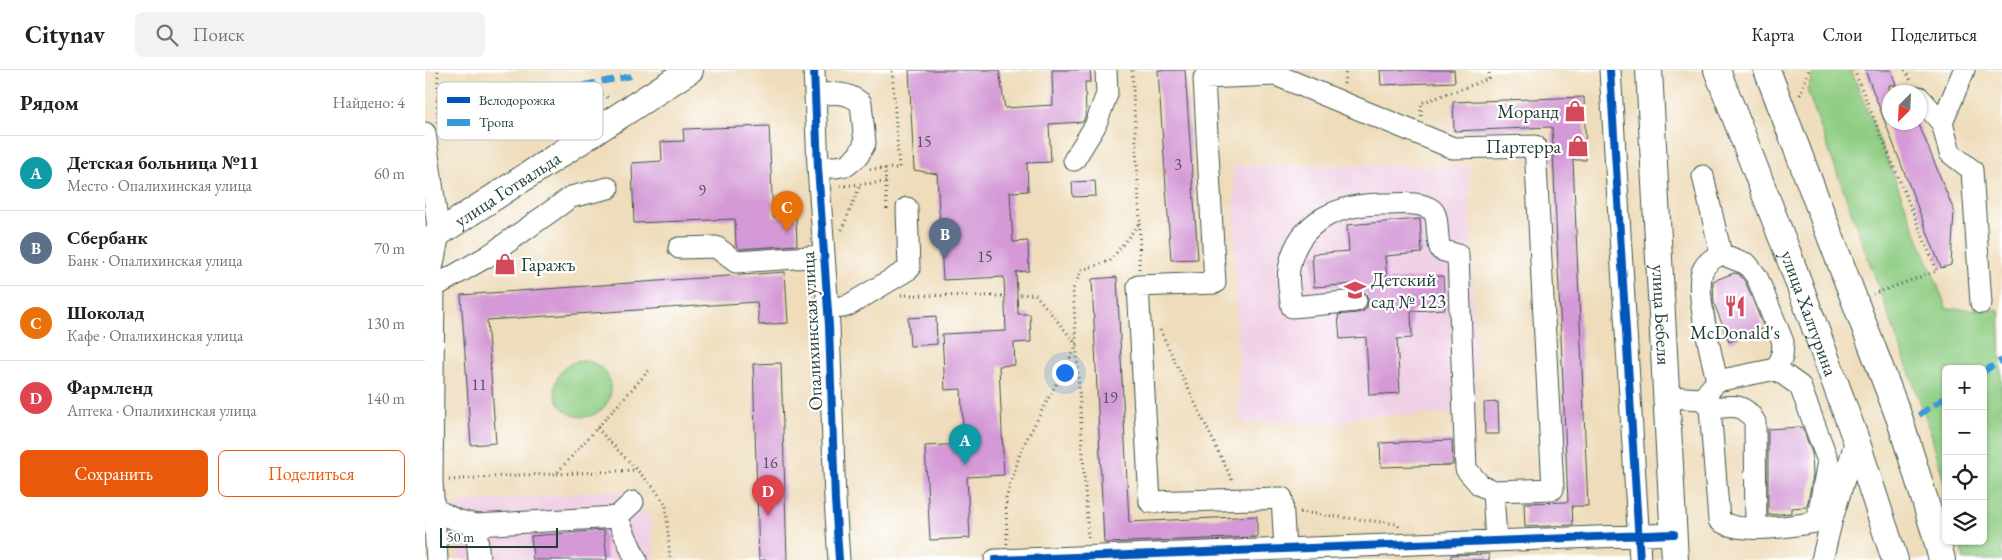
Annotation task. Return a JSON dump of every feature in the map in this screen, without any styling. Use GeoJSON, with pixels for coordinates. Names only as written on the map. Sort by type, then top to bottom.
{"type":"FeatureCollection","features":[{"type":"Feature","properties":{"kind":"main road","name":"улица Готвальда"},"geometry":{"type":"LineString","coordinates":[[603,127],[690,70]]}},
{"type":"Feature","properties":{"kind":"main road","name":"улица Бебеля"},"geometry":{"type":"LineString","coordinates":[[1649,70],[1668,397],[1675,560]]}},
{"type":"Feature","properties":{"kind":"main road","name":"улица Халтурина"},"geometry":{"type":"LineString","coordinates":[[1717,70],[1787,250],[1856,440],[1895,560]]}},
{"type":"Feature","properties":{"kind":"main road"},"geometry":{"type":"LineString","coordinates":[[1767,70],[1900,420],[1942,560]]}},
{"type":"Feature","properties":{"kind":"main road","name":"улица Готвальда"},"geometry":{"type":"LineString","coordinates":[[432,238],[582,140]]}},
{"type":"Feature","properties":{"kind":"street","name":"Опалихинская улица"},"geometry":{"type":"LineString","coordinates":[[814,70],[839,560]]}},
{"type":"Feature","properties":{"kind":"street"},"geometry":{"type":"LineString","coordinates":[[1074,160],[1095,126],[1107,94],[1106,70]]}},
{"type":"Feature","properties":{"kind":"street"},"geometry":{"type":"LineString","coordinates":[[1610,70],[1640,560]]}},
{"type":"Feature","properties":{"kind":"street"},"geometry":{"type":"LineString","coordinates":[[1941,123],[1964,70]]}},
{"type":"Feature","properties":{"kind":"street"},"geometry":{"type":"LineString","coordinates":[[1285,549],[1281,498],[1150,502],[1138,286],[1215,283],[1204,78],[1276,72],[1453,148],[1535,146],[1553,489],[1493,491],[1480,485],[1466,469],[1459,255],[1441,250],[1437,244],[1436,214],[1433,210],[1413,204],[1355,205],[1337,210],[1309,229],[1299,241],[1289,271],[1292,307],[1355,301]]}},
{"type":"Feature","properties":{"kind":"street"},"geometry":{"type":"LineString","coordinates":[[816,95],[843,93],[853,96],[861,102],[865,143],[858,156],[847,165],[836,167],[818,166]]}},
{"type":"Feature","properties":{"kind":"street"},"geometry":{"type":"LineString","coordinates":[[1927,106],[1941,123],[1950,153],[1972,170],[1981,303]]}},
{"type":"Feature","properties":{"kind":"street"},"geometry":{"type":"LineString","coordinates":[[425,133],[434,286],[432,481],[437,560]]}},
{"type":"Feature","properties":{"kind":"street"},"geometry":{"type":"LineString","coordinates":[[1703,176],[1721,254]]}},
{"type":"Feature","properties":{"kind":"street"},"geometry":{"type":"LineString","coordinates":[[434,286],[488,256],[571,198],[608,188]]}},
{"type":"Feature","properties":{"kind":"street"},"geometry":{"type":"LineString","coordinates":[[827,308],[849,305],[909,270],[897,208]]}},
{"type":"Feature","properties":{"kind":"street"},"geometry":{"type":"LineString","coordinates":[[679,248],[716,248],[736,262],[824,256]]}},
{"type":"Feature","properties":{"kind":"street"},"geometry":{"type":"LineString","coordinates":[[1776,369],[1782,357],[1783,342],[1757,277],[1747,264],[1721,254],[1709,260],[1702,272],[1699,291],[1717,381],[1706,404],[1719,520],[1730,527],[1756,528],[1798,526],[1824,520]]}},
{"type":"Feature","properties":{"kind":"street"},"geometry":{"type":"LineString","coordinates":[[1717,381],[1776,369],[1800,386],[1828,461],[1822,560]]}},
{"type":"Feature","properties":{"kind":"street"},"geometry":{"type":"LineString","coordinates":[[1668,397],[1706,404],[1740,406],[1750,412],[1755,422],[1756,528]]}},
{"type":"Feature","properties":{"kind":"street"},"geometry":{"type":"LineString","coordinates":[[1824,520],[1856,440]]}},
{"type":"Feature","properties":{"kind":"street"},"geometry":{"type":"LineString","coordinates":[[1493,491],[1505,547]]}},
{"type":"Feature","properties":{"kind":"street"},"geometry":{"type":"LineString","coordinates":[[433,508],[456,520],[476,525],[617,517],[633,502]]}},
{"type":"Feature","properties":{"kind":"street"},"geometry":{"type":"LineString","coordinates":[[617,517],[636,560]]}},
{"type":"Feature","properties":{"kind":"street"},"geometry":{"type":"LineString","coordinates":[[476,525],[479,560]]}},
{"type":"Feature","properties":{"kind":"street"},"geometry":{"type":"LineString","coordinates":[[995,560],[1285,549],[1410,552],[1674,534]]}},
{"type":"Feature","properties":{"kind":"path"},"geometry":{"type":"LineString","coordinates":[[1131,70],[1140,222],[1138,286]]}},
{"type":"Feature","properties":{"kind":"path"},"geometry":{"type":"LineString","coordinates":[[1421,135],[1421,103],[1489,79],[1489,70]]}},
{"type":"Feature","properties":{"kind":"path"},"geometry":{"type":"LineString","coordinates":[[1800,95],[1809,70]]}},
{"type":"Feature","properties":{"kind":"path"},"geometry":{"type":"LineString","coordinates":[[1854,70],[1937,270],[1869,295]]}},
{"type":"Feature","properties":{"kind":"path"},"geometry":{"type":"LineString","coordinates":[[603,95],[609,98]]}},
{"type":"Feature","properties":{"kind":"path"},"geometry":{"type":"LineString","coordinates":[[885,168],[886,182],[897,208]]}},
{"type":"Feature","properties":{"kind":"path"},"geometry":{"type":"LineString","coordinates":[[837,187],[886,182]]}},
{"type":"Feature","properties":{"kind":"path"},"geometry":{"type":"LineString","coordinates":[[839,235],[860,185]]}},
{"type":"Feature","properties":{"kind":"path"},"geometry":{"type":"LineString","coordinates":[[1099,557],[1073,289],[1082,270],[1110,261],[1140,222]]}},
{"type":"Feature","properties":{"kind":"path"},"geometry":{"type":"LineString","coordinates":[[1017,295],[1035,294],[1077,345]]}},
{"type":"Feature","properties":{"kind":"path"},"geometry":{"type":"LineString","coordinates":[[896,295],[1005,296]]}},
{"type":"Feature","properties":{"kind":"path"},"geometry":{"type":"LineString","coordinates":[[1155,322],[1241,499]]}},
{"type":"Feature","properties":{"kind":"path"},"geometry":{"type":"LineString","coordinates":[[1007,560],[1006,499],[1021,450],[1077,345]]}},
{"type":"Feature","properties":{"kind":"path"},"geometry":{"type":"LineString","coordinates":[[556,474],[651,368]]}},
{"type":"Feature","properties":{"kind":"path"},"geometry":{"type":"LineString","coordinates":[[432,481],[519,474],[637,470]]}},
{"type":"Feature","properties":{"kind":"path"},"geometry":{"type":"LineString","coordinates":[[1282,509],[1397,524],[1410,552]]}},
{"type":"Feature","properties":{"kind":"shaded area","name":"Детский сад № 123"},"geometry":{"type":"Polygon","coordinates":[[[1233,165],[1469,166],[1477,413],[1355,416],[1346,423],[1240,423],[1233,165]]]}},
{"type":"Feature","properties":{"kind":"shaded area"},"geometry":{"type":"Polygon","coordinates":[[[619,490],[651,518],[653,560],[459,560],[455,503],[619,490]]]}},
{"type":"Feature","properties":{"kind":"green space"},"geometry":{"type":"Polygon","coordinates":[[[1815,70],[1851,70],[1947,309],[1999,310],[2002,395],[2002,560],[1964,560],[1960,545],[1987,545],[1987,365],[1942,365],[1942,475],[1929,426],[1807,90],[1815,70]]]}},
{"type":"Feature","properties":{"kind":"green space"},"geometry":{"type":"Polygon","coordinates":[[[578,361],[588,361],[603,369],[609,378],[611,389],[609,400],[603,409],[588,417],[578,417],[567,412],[560,405],[555,394],[555,384],[560,373],[567,366],[578,361]]]}},
{"type":"Feature","properties":{"kind":"building"},"geometry":{"type":"Polygon","coordinates":[[[909,70],[999,70],[1005,108],[1053,105],[1052,70],[1090,70],[1091,82],[1085,82],[1086,114],[1083,122],[1049,124],[1051,162],[1027,163],[1028,191],[1010,192],[1013,242],[1028,241],[1029,271],[1016,272],[1018,314],[1030,314],[1031,342],[1014,343],[1015,365],[999,366],[1004,475],[967,477],[970,538],[930,540],[925,446],[964,444],[961,389],[945,390],[942,334],[1006,331],[1004,277],[943,280],[937,174],[914,170],[909,70]]]}},
{"type":"Feature","properties":{"kind":"building"},"geometry":{"type":"Polygon","coordinates":[[[1158,70],[1185,70],[1198,259],[1171,260],[1158,70]]]}},
{"type":"Feature","properties":{"kind":"building"},"geometry":{"type":"Polygon","coordinates":[[[1380,70],[1454,70],[1455,82],[1381,85],[1380,70]]]}},
{"type":"Feature","properties":{"kind":"building"},"geometry":{"type":"Polygon","coordinates":[[[1865,70],[1891,70],[1896,85],[1882,85],[1882,114],[1865,70]]]}},
{"type":"Feature","properties":{"kind":"building"},"geometry":{"type":"Polygon","coordinates":[[[1584,97],[1586,160],[1573,160],[1588,506],[1572,506],[1573,525],[1525,527],[1524,503],[1568,502],[1552,127],[1454,131],[1453,102],[1584,97]]]}},
{"type":"Feature","properties":{"kind":"building"},"geometry":{"type":"Polygon","coordinates":[[[769,126],[773,217],[796,217],[797,245],[740,249],[736,246],[735,219],[634,223],[632,163],[662,161],[661,142],[684,141],[683,129],[769,126]]]}},
{"type":"Feature","properties":{"kind":"building"},"geometry":{"type":"Polygon","coordinates":[[[1888,130],[1921,130],[1954,211],[1951,265],[1941,268],[1888,130]]]}},
{"type":"Feature","properties":{"kind":"building"},"geometry":{"type":"Polygon","coordinates":[[[1095,181],[1096,196],[1073,197],[1072,182],[1095,181]]]}},
{"type":"Feature","properties":{"kind":"building"},"geometry":{"type":"Polygon","coordinates":[[[1420,219],[1422,253],[1385,256],[1387,280],[1443,276],[1445,309],[1411,311],[1412,338],[1397,339],[1400,393],[1369,395],[1366,337],[1340,339],[1338,315],[1364,311],[1368,300],[1366,294],[1362,290],[1356,289],[1355,284],[1314,287],[1312,254],[1349,251],[1347,225],[1420,219]]]}},
{"type":"Feature","properties":{"kind":"building"},"geometry":{"type":"Polygon","coordinates":[[[785,272],[788,323],[759,325],[757,302],[487,320],[496,443],[471,445],[461,295],[785,272]]]}},
{"type":"Feature","properties":{"kind":"building","name":"McDonald's"},"geometry":{"type":"Polygon","coordinates":[[[1734,273],[1739,274],[1746,283],[1764,328],[1729,342],[1714,303],[1713,281],[1734,273]]]}},
{"type":"Feature","properties":{"kind":"building"},"geometry":{"type":"Polygon","coordinates":[[[1117,277],[1129,522],[1257,516],[1257,537],[1104,543],[1092,279],[1117,277]]]}},
{"type":"Feature","properties":{"kind":"building"},"geometry":{"type":"Polygon","coordinates":[[[936,316],[937,344],[910,346],[908,318],[936,316]]]}},
{"type":"Feature","properties":{"kind":"building"},"geometry":{"type":"Polygon","coordinates":[[[781,363],[787,560],[759,560],[753,364],[781,363]]]}},
{"type":"Feature","properties":{"kind":"building"},"geometry":{"type":"Polygon","coordinates":[[[1498,402],[1499,434],[1485,434],[1484,403],[1498,402]]]}},
{"type":"Feature","properties":{"kind":"building"},"geometry":{"type":"Polygon","coordinates":[[[1802,427],[1812,453],[1813,475],[1807,507],[1791,508],[1791,513],[1768,515],[1768,429],[1802,427]]]}},
{"type":"Feature","properties":{"kind":"building"},"geometry":{"type":"Polygon","coordinates":[[[1452,440],[1453,465],[1381,467],[1380,443],[1452,440]]]}},
{"type":"Feature","properties":{"kind":"building"},"geometry":{"type":"Polygon","coordinates":[[[604,530],[607,560],[533,560],[531,536],[604,530]]]}},
{"type":"Feature","properties":{"kind":"building"},"geometry":{"type":"Polygon","coordinates":[[[1489,554],[1489,560],[1451,560],[1451,555],[1489,554]]]}},
{"type":"Feature","properties":{"kind":"marked path"},"geometry":{"type":"LineString","coordinates":[[600,82],[637,75]]}},
{"type":"Feature","properties":{"kind":"marked path"},"geometry":{"type":"LineString","coordinates":[[1987,369],[2002,360]]}},
{"type":"Feature","properties":{"kind":"marked path"},"geometry":{"type":"LineString","coordinates":[[1919,415],[1942,400]]}},
{"type":"Feature","properties":{"kind":"cycle path"},"geometry":{"type":"LineString","coordinates":[[814,70],[818,167],[829,326],[839,560]]}},
{"type":"Feature","properties":{"kind":"cycle path"},"geometry":{"type":"LineString","coordinates":[[1610,70],[1640,560]]}},
{"type":"Feature","properties":{"kind":"cycle path"},"geometry":{"type":"LineString","coordinates":[[995,560],[1674,534]]}},
{"type":"Feature","properties":{"kind":"place","name":"Моранд"},"geometry":{"type":"Point","coordinates":[1575,111]}},
{"type":"Feature","properties":{"kind":"place","name":"Партерра"},"geometry":{"type":"Point","coordinates":[1578,146]}},
{"type":"Feature","properties":{"kind":"place","name":"Шоколад"},"geometry":{"type":"Point","coordinates":[787,232]}},
{"type":"Feature","properties":{"kind":"place","name":"Сбербанк"},"geometry":{"type":"Point","coordinates":[945,259]}},
{"type":"Feature","properties":{"kind":"place","name":"Гаражъ"},"geometry":{"type":"Point","coordinates":[505,264]}},
{"type":"Feature","properties":{"kind":"place","name":"Детский сад № 123"},"geometry":{"type":"Point","coordinates":[1355,290]}},
{"type":"Feature","properties":{"kind":"place","name":"McDonald's"},"geometry":{"type":"Point","coordinates":[1735,306]}},
{"type":"Feature","properties":{"kind":"place","name":"Детская больница №11"},"geometry":{"type":"Point","coordinates":[965,465]}},
{"type":"Feature","properties":{"kind":"place","name":"Фармленд"},"geometry":{"type":"Point","coordinates":[768,516]}}]}
